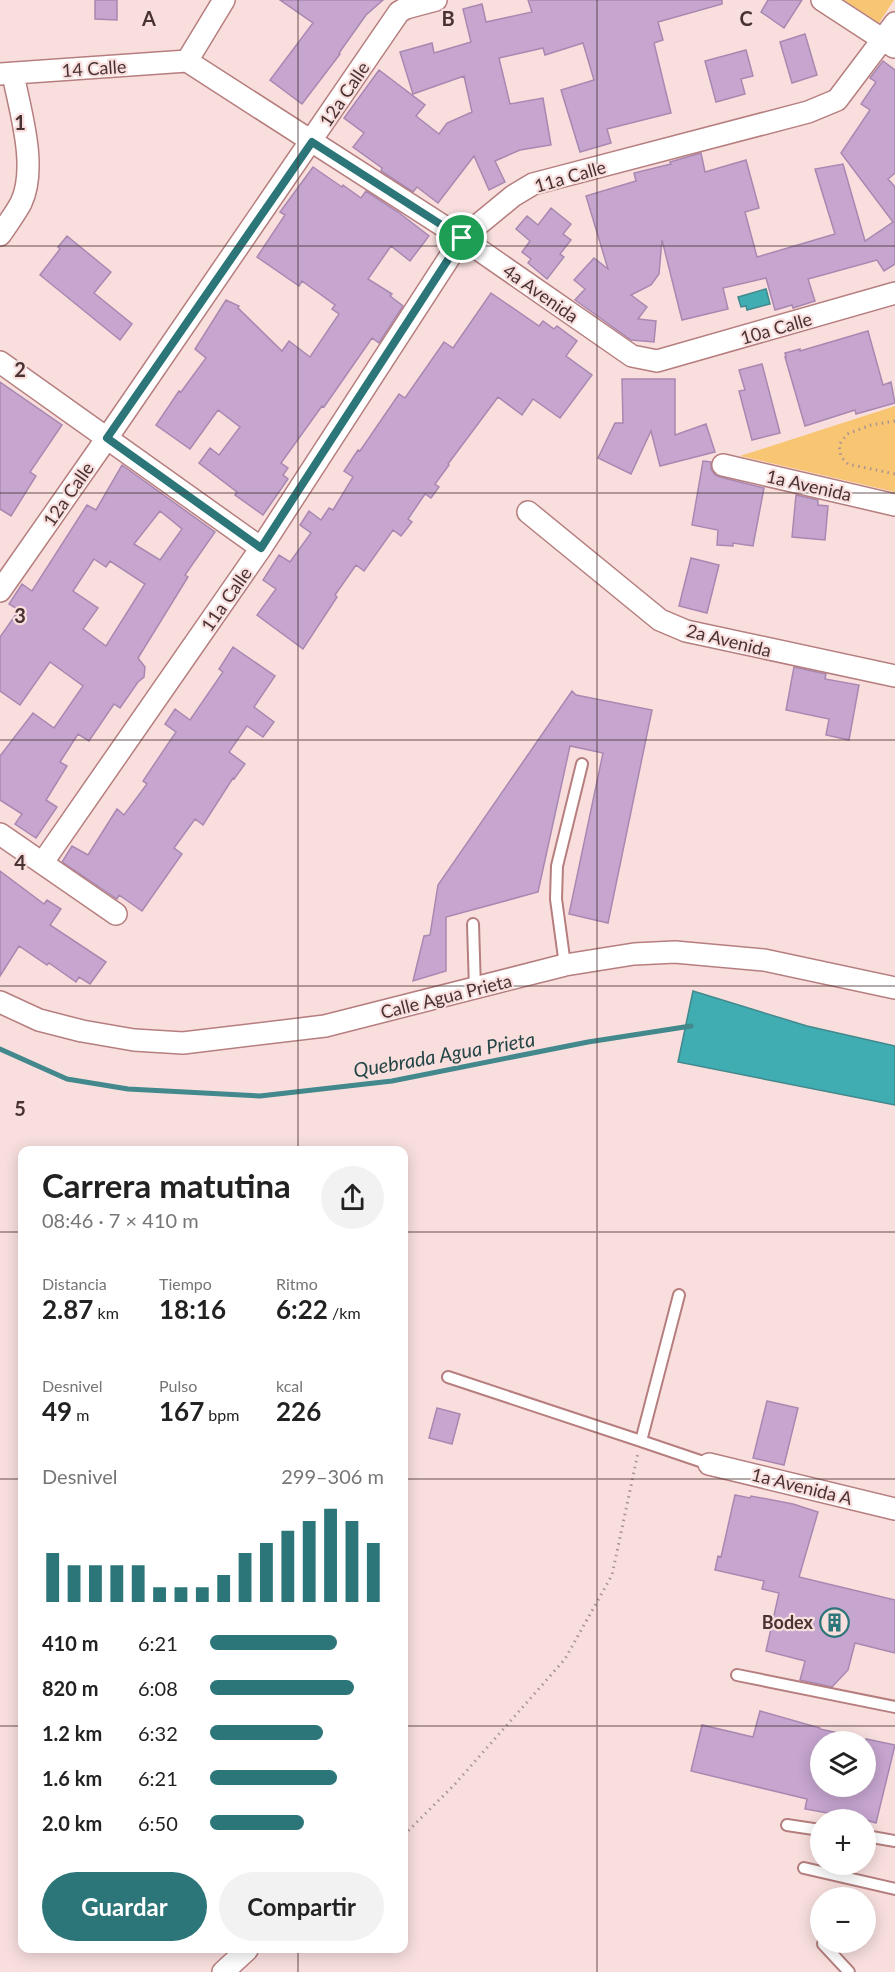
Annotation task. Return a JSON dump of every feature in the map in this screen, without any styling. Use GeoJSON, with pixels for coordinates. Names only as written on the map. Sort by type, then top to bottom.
{"type":"FeatureCollection","features":[{"type":"Feature","properties":{"kind":"street"},"geometry":{"type":"LineString","coordinates":[[187,62],[224,0]]}},
{"type":"Feature","properties":{"kind":"street","name":"12a Calle"},"geometry":{"type":"LineString","coordinates":[[0,591],[312,142],[399,12],[436,0]]}},
{"type":"Feature","properties":{"kind":"street"},"geometry":{"type":"LineString","coordinates":[[822,0],[889,44]]}},
{"type":"Feature","properties":{"kind":"street","name":"11a Calle"},"geometry":{"type":"LineString","coordinates":[[43,862],[261,548],[462,238],[513,196],[533,184],[808,112],[837,100],[889,44],[895,23]]}},
{"type":"Feature","properties":{"kind":"street","name":"14 Calle"},"geometry":{"type":"LineString","coordinates":[[7,74],[187,62]]}},
{"type":"Feature","properties":{"kind":"street","name":"4a Avenida"},"geometry":{"type":"LineString","coordinates":[[187,62],[462,238],[632,356],[657,361]]}},
{"type":"Feature","properties":{"kind":"street"},"geometry":{"type":"LineString","coordinates":[[0,235],[21,202],[28,158],[7,74]]}},
{"type":"Feature","properties":{"kind":"street","name":"10a Calle"},"geometry":{"type":"LineString","coordinates":[[657,361],[895,293]]}},
{"type":"Feature","properties":{"kind":"street"},"geometry":{"type":"LineString","coordinates":[[0,362],[261,548]]}},
{"type":"Feature","properties":{"kind":"street","name":"1a Avenida"},"geometry":{"type":"LineString","coordinates":[[723,465],[895,505]]}},
{"type":"Feature","properties":{"kind":"street","name":"2a Avenida"},"geometry":{"type":"LineString","coordinates":[[528,512],[660,620],[708,637],[895,676]]}},
{"type":"Feature","properties":{"kind":"street"},"geometry":{"type":"LineString","coordinates":[[0,834],[116,914]]}},
{"type":"Feature","properties":{"kind":"street","name":"Calle Agua Prieta"},"geometry":{"type":"LineString","coordinates":[[0,1002],[39,1020],[82,1031],[134,1040],[183,1043],[325,1026],[565,965],[633,954],[675,952],[764,960],[895,988]]}},
{"type":"Feature","properties":{"kind":"street","name":"1a Avenida A"},"geometry":{"type":"LineString","coordinates":[[709,1464],[895,1509]]}},
{"type":"Feature","properties":{"kind":"street"},"geometry":{"type":"LineString","coordinates":[[223,1972],[244,1953]]}},
{"type":"Feature","properties":{"kind":"lane"},"geometry":{"type":"LineString","coordinates":[[565,965],[556,899],[557,866],[582,764]]}},
{"type":"Feature","properties":{"kind":"lane"},"geometry":{"type":"LineString","coordinates":[[473,924],[475,989]]}},
{"type":"Feature","properties":{"kind":"lane"},"geometry":{"type":"LineString","coordinates":[[641,1441],[679,1295]]}},
{"type":"Feature","properties":{"kind":"lane"},"geometry":{"type":"LineString","coordinates":[[448,1377],[709,1464]]}},
{"type":"Feature","properties":{"kind":"lane"},"geometry":{"type":"LineString","coordinates":[[737,1675],[895,1707]]}},
{"type":"Feature","properties":{"kind":"lane"},"geometry":{"type":"LineString","coordinates":[[787,1825],[810,1828]]}},
{"type":"Feature","properties":{"kind":"lane"},"geometry":{"type":"LineString","coordinates":[[876,1838],[895,1841]]}},
{"type":"Feature","properties":{"kind":"lane"},"geometry":{"type":"LineString","coordinates":[[804,1868],[895,1889]]}},
{"type":"Feature","properties":{"kind":"lane"},"geometry":{"type":"LineString","coordinates":[[831,1953],[849,1972]]}},
{"type":"Feature","properties":{"kind":"path"},"geometry":{"type":"LineString","coordinates":[[895,421],[871,425],[847,434],[839,445],[841,457],[848,464],[895,474]]}},
{"type":"Feature","properties":{"kind":"path"},"geometry":{"type":"LineString","coordinates":[[408,1831],[454,1784],[565,1659],[612,1575],[641,1441]]}},
{"type":"Feature","properties":{"kind":"shaded area"},"geometry":{"type":"Polygon","coordinates":[[[844,0],[894,0],[879,23],[844,0]]]}},
{"type":"Feature","properties":{"kind":"shaded area"},"geometry":{"type":"Polygon","coordinates":[[[895,406],[895,492],[740,456],[895,406]]]}},
{"type":"Feature","properties":{"kind":"water"},"geometry":{"type":"Polygon","coordinates":[[[766,289],[770,304],[747,310],[746,306],[741,307],[738,297],[766,289]]]}},
{"type":"Feature","properties":{"kind":"water"},"geometry":{"type":"Polygon","coordinates":[[[693,991],[807,1026],[895,1046],[895,1105],[678,1062],[693,991]]]}},
{"type":"Feature","properties":{"kind":"building"},"geometry":{"type":"Polygon","coordinates":[[[95,0],[117,0],[117,20],[95,19],[95,0]]]}},
{"type":"Feature","properties":{"kind":"building"},"geometry":{"type":"Polygon","coordinates":[[[280,0],[383,0],[366,15],[302,104],[270,80],[313,23],[280,0]]]}},
{"type":"Feature","properties":{"kind":"building"},"geometry":{"type":"Polygon","coordinates":[[[528,0],[722,0],[722,4],[658,22],[663,40],[654,43],[671,113],[607,129],[611,143],[580,152],[561,90],[594,80],[583,43],[545,55],[543,48],[499,58],[510,104],[543,98],[551,145],[520,150],[495,161],[505,182],[489,190],[474,156],[438,203],[417,187],[413,192],[381,171],[382,168],[353,147],[364,133],[344,118],[379,70],[425,105],[416,116],[439,134],[447,123],[472,112],[464,76],[413,94],[400,52],[432,43],[434,53],[471,42],[463,9],[482,4],[486,22],[532,12],[528,0]]]}},
{"type":"Feature","properties":{"kind":"building"},"geometry":{"type":"Polygon","coordinates":[[[768,0],[802,0],[784,28],[761,12],[768,0]]]}},
{"type":"Feature","properties":{"kind":"building"},"geometry":{"type":"Polygon","coordinates":[[[805,34],[817,75],[792,83],[780,42],[805,34]]]}},
{"type":"Feature","properties":{"kind":"building"},"geometry":{"type":"Polygon","coordinates":[[[746,50],[753,76],[741,79],[745,94],[716,102],[705,61],[746,50]]]}},
{"type":"Feature","properties":{"kind":"building"},"geometry":{"type":"Polygon","coordinates":[[[883,61],[895,70],[895,173],[888,179],[895,187],[895,264],[884,271],[877,260],[808,279],[815,301],[793,308],[792,305],[775,310],[766,278],[723,288],[728,309],[682,320],[662,240],[659,274],[651,285],[631,295],[647,307],[638,319],[656,321],[654,342],[631,340],[575,300],[585,289],[574,280],[594,258],[608,269],[586,196],[636,181],[634,173],[671,164],[670,162],[701,153],[705,172],[746,160],[759,208],[745,212],[757,257],[835,234],[815,169],[843,164],[865,241],[893,222],[841,153],[870,110],[861,104],[876,82],[870,78],[883,61]]]}},
{"type":"Feature","properties":{"kind":"building"},"geometry":{"type":"Polygon","coordinates":[[[313,167],[361,198],[366,191],[429,236],[410,261],[391,246],[368,279],[392,294],[390,296],[403,306],[379,343],[372,338],[324,407],[322,406],[281,463],[288,468],[283,475],[288,479],[263,515],[235,495],[237,492],[199,463],[210,448],[219,455],[240,427],[218,410],[190,449],[156,425],[179,391],[181,392],[206,358],[195,349],[226,300],[239,306],[238,308],[282,351],[289,341],[310,357],[339,314],[332,309],[335,305],[302,281],[299,286],[257,257],[285,215],[280,212],[313,167]]]}},
{"type":"Feature","properties":{"kind":"building"},"geometry":{"type":"Polygon","coordinates":[[[551,208],[571,224],[563,234],[571,240],[560,254],[564,257],[547,279],[528,263],[531,259],[522,252],[530,241],[516,229],[527,216],[538,225],[551,208]]]}},
{"type":"Feature","properties":{"kind":"building"},"geometry":{"type":"Polygon","coordinates":[[[67,236],[111,272],[94,293],[132,324],[120,340],[40,275],[67,236]]]}},
{"type":"Feature","properties":{"kind":"building"},"geometry":{"type":"Polygon","coordinates":[[[491,293],[539,326],[543,321],[554,329],[557,326],[577,341],[566,356],[592,375],[560,418],[533,399],[522,415],[498,397],[448,464],[435,484],[439,487],[431,498],[425,494],[408,519],[412,522],[401,536],[393,530],[364,571],[356,565],[303,649],[257,615],[276,589],[263,580],[279,555],[290,562],[311,533],[300,525],[309,511],[321,520],[329,508],[333,510],[353,477],[344,471],[358,450],[360,451],[399,394],[405,398],[444,342],[453,348],[491,293]]]}},
{"type":"Feature","properties":{"kind":"building"},"geometry":{"type":"Polygon","coordinates":[[[868,331],[883,385],[891,382],[895,403],[856,414],[855,410],[805,426],[785,353],[800,349],[800,351],[868,331]]]}},
{"type":"Feature","properties":{"kind":"building"},"geometry":{"type":"Polygon","coordinates":[[[762,364],[780,433],[752,440],[739,391],[745,390],[739,370],[762,364]]]}},
{"type":"Feature","properties":{"kind":"building"},"geometry":{"type":"Polygon","coordinates":[[[622,379],[675,379],[675,435],[706,424],[715,452],[660,466],[651,431],[631,474],[598,458],[615,423],[623,423],[622,379]]]}},
{"type":"Feature","properties":{"kind":"building"},"geometry":{"type":"Polygon","coordinates":[[[0,382],[62,425],[30,472],[36,476],[11,516],[0,509],[0,382]]]}},
{"type":"Feature","properties":{"kind":"building"},"geometry":{"type":"Polygon","coordinates":[[[703,461],[711,462],[711,469],[715,475],[764,488],[753,546],[733,543],[733,546],[717,545],[718,530],[692,525],[703,461]]]}},
{"type":"Feature","properties":{"kind":"building"},"geometry":{"type":"Polygon","coordinates":[[[122,465],[215,532],[185,575],[188,577],[138,658],[145,667],[144,677],[120,708],[114,704],[89,741],[78,734],[60,762],[67,766],[46,800],[57,807],[36,838],[15,824],[22,814],[0,800],[0,756],[33,713],[54,728],[83,686],[50,662],[20,705],[0,691],[0,637],[19,610],[9,604],[22,584],[32,591],[87,505],[96,510],[122,465]],[[160,511],[134,544],[160,560],[182,529],[160,511]],[[94,559],[73,591],[98,608],[83,629],[106,646],[145,584],[110,561],[106,567],[94,559]]]}},
{"type":"Feature","properties":{"kind":"building"},"geometry":{"type":"Polygon","coordinates":[[[796,495],[818,500],[818,505],[828,506],[825,540],[792,537],[796,495]]]}},
{"type":"Feature","properties":{"kind":"building"},"geometry":{"type":"Polygon","coordinates":[[[691,558],[719,565],[707,613],[679,606],[691,558]]]}},
{"type":"Feature","properties":{"kind":"building"},"geometry":{"type":"Polygon","coordinates":[[[233,647],[275,676],[254,707],[274,722],[263,737],[247,726],[229,752],[245,764],[233,778],[203,825],[195,819],[174,848],[182,854],[142,911],[119,895],[117,899],[62,862],[72,846],[88,855],[117,809],[124,815],[147,784],[143,781],[176,732],[165,724],[175,709],[190,720],[223,672],[219,669],[233,647]]]}},
{"type":"Feature","properties":{"kind":"building"},"geometry":{"type":"Polygon","coordinates":[[[794,667],[826,674],[825,679],[859,685],[849,740],[826,735],[829,719],[786,710],[794,667]]]}},
{"type":"Feature","properties":{"kind":"building"},"geometry":{"type":"Polygon","coordinates":[[[572,691],[576,695],[652,710],[608,923],[569,914],[603,753],[570,746],[538,892],[446,917],[446,971],[413,981],[424,936],[430,935],[438,885],[572,691]]]}},
{"type":"Feature","properties":{"kind":"building"},"geometry":{"type":"Polygon","coordinates":[[[0,871],[44,904],[47,900],[61,909],[50,925],[106,962],[90,984],[79,977],[76,982],[19,946],[0,976],[0,871]]]}},
{"type":"Feature","properties":{"kind":"building"},"geometry":{"type":"Polygon","coordinates":[[[767,1401],[798,1408],[784,1465],[753,1458],[767,1401]]]}},
{"type":"Feature","properties":{"kind":"building"},"geometry":{"type":"Polygon","coordinates":[[[437,1408],[460,1414],[452,1444],[429,1438],[437,1408]]]}},
{"type":"Feature","properties":{"kind":"building","name":"Bodex"},"geometry":{"type":"Polygon","coordinates":[[[735,1495],[793,1504],[818,1512],[799,1577],[895,1600],[895,1653],[855,1643],[848,1670],[832,1687],[800,1680],[805,1661],[766,1651],[779,1593],[762,1589],[764,1581],[715,1570],[718,1556],[721,1557],[735,1495]]]}},
{"type":"Feature","properties":{"kind":"building"},"geometry":{"type":"Polygon","coordinates":[[[760,1711],[829,1731],[810,1731],[810,1797],[876,1797],[876,1741],[895,1745],[876,1823],[876,1809],[805,1809],[807,1799],[691,1771],[702,1725],[753,1737],[760,1711]]]}},
{"type":"Feature","properties":{"kind":"waterway","name":"Quebrada Agua Prieta"},"geometry":{"type":"LineString","coordinates":[[0,1049],[67,1079],[128,1089],[260,1096],[392,1081],[588,1042],[691,1026]]}},
{"type":"Feature","properties":{"kind":"place","name":"Bodex"},"geometry":{"type":"Point","coordinates":[834,1622]}},
{"type":"Feature","properties":{"kind":"route"},"geometry":{"type":"LineString","coordinates":[[312,142],[462,238],[261,548],[107,438],[312,142]]}}]}
